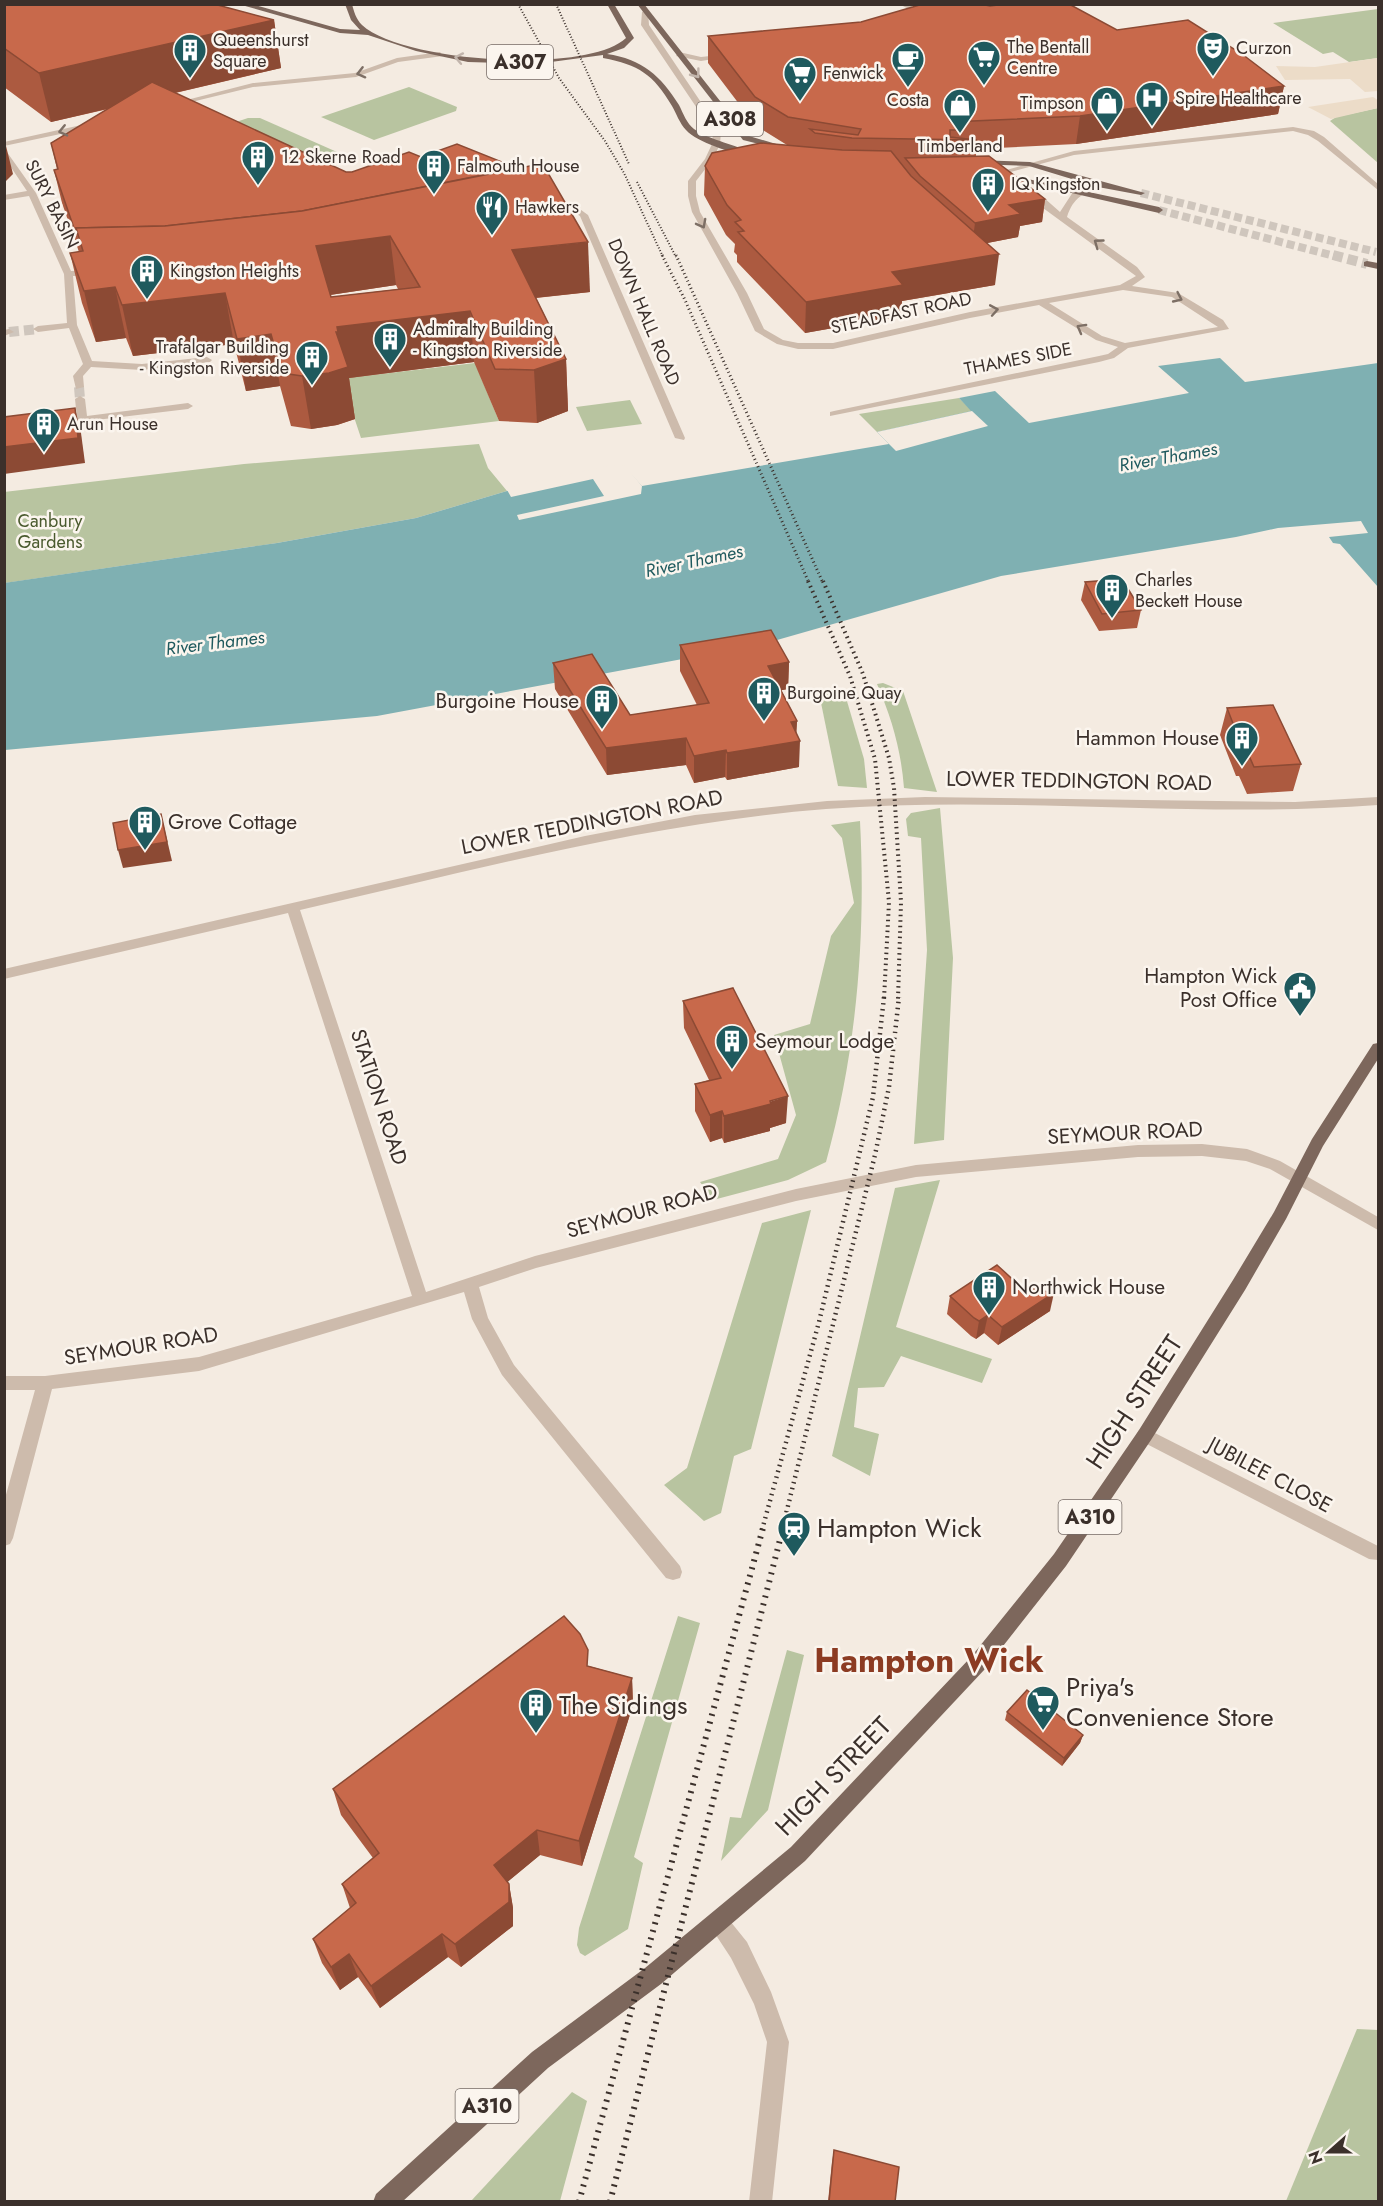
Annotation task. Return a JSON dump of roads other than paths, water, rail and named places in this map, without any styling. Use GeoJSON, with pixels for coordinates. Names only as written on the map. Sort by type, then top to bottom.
{"type":"FeatureCollection","features":[{"type":"Feature","properties":{"kind":"main road","name":"A307"},"geometry":{"type":"LineString","coordinates":[[241,4],[340,31],[370,33],[440,54],[482,62],[600,55],[624,47],[630,38],[610,4]]}},
{"type":"Feature","properties":{"kind":"main road"},"geometry":{"type":"LineString","coordinates":[[348,4],[354,20],[370,33]]}},
{"type":"Feature","properties":{"kind":"main road","name":"A308"},"geometry":{"type":"LineString","coordinates":[[640,4],[746,138],[795,152]]}},
{"type":"Feature","properties":{"kind":"main road","name":"A308"},"geometry":{"type":"LineString","coordinates":[[600,55],[624,58],[642,65],[652,72],[689,129],[716,144],[755,157]]}},
{"type":"Feature","properties":{"kind":"main road"},"geometry":{"type":"LineString","coordinates":[[964,162],[1030,164],[1101,185],[1141,193]]}},
{"type":"Feature","properties":{"kind":"main road"},"geometry":{"type":"LineString","coordinates":[[984,173],[1019,178],[1159,210]]}},
{"type":"Feature","properties":{"kind":"main road"},"geometry":{"type":"LineString","coordinates":[[1367,264],[1378,266]]}},
{"type":"Feature","properties":{"kind":"main road","name":"HIGH STREET"},"geometry":{"type":"LineString","coordinates":[[384,2202],[506,2089],[595,2016],[653,1976],[719,1923],[798,1854],[978,1663],[1060,1560],[1145,1435],[1239,1285],[1317,1143],[1378,1048]]}},
{"type":"Feature","properties":{"kind":"street"},"geometry":{"type":"LineString","coordinates":[[902,4],[928,17],[924,22]]}},
{"type":"Feature","properties":{"kind":"street"},"geometry":{"type":"LineString","coordinates":[[645,12],[645,25],[714,125],[716,144]]}},
{"type":"Feature","properties":{"kind":"street"},"geometry":{"type":"LineString","coordinates":[[164,107],[253,85],[356,75],[397,60],[440,54]]}},
{"type":"Feature","properties":{"kind":"street"},"geometry":{"type":"LineString","coordinates":[[679,54],[701,59],[742,55]]}},
{"type":"Feature","properties":{"kind":"street"},"geometry":{"type":"LineString","coordinates":[[4,144],[109,120]]}},
{"type":"Feature","properties":{"kind":"street"},"geometry":{"type":"LineString","coordinates":[[996,174],[1074,153],[1281,129],[1311,133],[1378,188]]}},
{"type":"Feature","properties":{"kind":"street","name":"STEADFAST ROAD"},"geometry":{"type":"LineString","coordinates":[[716,144],[692,180],[692,196],[696,212],[742,293],[760,331],[780,342],[798,346],[833,346],[970,315],[1123,287],[1175,295],[1220,322],[1224,329],[1207,334]]}},
{"type":"Feature","properties":{"kind":"street","name":"SURY BASIN"},"geometry":{"type":"LineString","coordinates":[[4,150],[32,193],[68,274],[72,324],[88,364]]}},
{"type":"Feature","properties":{"kind":"street"},"geometry":{"type":"LineString","coordinates":[[700,171],[711,169]]}},
{"type":"Feature","properties":{"kind":"street"},"geometry":{"type":"LineString","coordinates":[[1019,178],[1046,206],[1134,268],[1141,277],[1123,287]]}},
{"type":"Feature","properties":{"kind":"street"},"geometry":{"type":"LineString","coordinates":[[1063,216],[1068,201],[1077,192],[1101,185]]}},
{"type":"Feature","properties":{"kind":"street"},"geometry":{"type":"LineString","coordinates":[[4,198],[32,193]]}},
{"type":"Feature","properties":{"kind":"street","name":"DOWN HALL ROAD"},"geometry":{"type":"LineString","coordinates":[[539,207],[570,205],[584,215],[680,438]]}},
{"type":"Feature","properties":{"kind":"street"},"geometry":{"type":"LineString","coordinates":[[68,274],[104,273]]}},
{"type":"Feature","properties":{"kind":"street"},"geometry":{"type":"LineString","coordinates":[[1040,302],[1099,338],[1125,346]]}},
{"type":"Feature","properties":{"kind":"street"},"geometry":{"type":"LineString","coordinates":[[38,329],[72,324]]}},
{"type":"Feature","properties":{"kind":"street","name":"THAMES SIDE"},"geometry":{"type":"LineString","coordinates":[[834,414],[1099,359],[1111,356],[1125,346],[1207,334]]}},
{"type":"Feature","properties":{"kind":"street"},"geometry":{"type":"LineString","coordinates":[[79,387],[78,376],[88,364],[142,368],[207,360]]}},
{"type":"Feature","properties":{"kind":"street"},"geometry":{"type":"LineString","coordinates":[[80,399],[82,420]]}},
{"type":"Feature","properties":{"kind":"street"},"geometry":{"type":"LineString","coordinates":[[49,424],[188,406]]}},
{"type":"Feature","properties":{"kind":"street","name":"LOWER TEDDINGTON ROAD"},"geometry":{"type":"LineString","coordinates":[[4,974],[593,838],[695,819],[822,805],[968,800],[1295,806],[1378,801]]}},
{"type":"Feature","properties":{"kind":"street","name":"STATION ROAD"},"geometry":{"type":"LineString","coordinates":[[293,908],[421,1300]]}},
{"type":"Feature","properties":{"kind":"street","name":"SEYMOUR ROAD"},"geometry":{"type":"LineString","coordinates":[[4,1383],[45,1383],[199,1364],[421,1300],[535,1262],[785,1197],[916,1171],[1138,1151],[1202,1150],[1247,1155],[1298,1178],[1318,1192],[1378,1224]]}},
{"type":"Feature","properties":{"kind":"street"},"geometry":{"type":"LineString","coordinates":[[470,1284],[480,1318],[508,1370],[673,1572]]}},
{"type":"Feature","properties":{"kind":"street"},"geometry":{"type":"LineString","coordinates":[[4,1538],[45,1383]]}},
{"type":"Feature","properties":{"kind":"street","name":"JUBILEE CLOSE"},"geometry":{"type":"LineString","coordinates":[[1145,1435],[1375,1553]]}},
{"type":"Feature","properties":{"kind":"street"},"geometry":{"type":"LineString","coordinates":[[719,1923],[739,1950],[763,2001],[778,2042],[760,2202]]}},
{"type":"Feature","properties":{"kind":"water","name":"River Thames"},"geometry":{"type":"Polygon","coordinates":[[[1220,358],[1245,382],[1378,363],[1378,587],[1340,544],[1333,543],[1329,537],[1368,533],[1361,521],[1278,528],[1001,576],[763,644],[377,716],[5,750],[4,583],[277,543],[416,518],[507,491],[627,470],[642,486],[889,444],[877,432],[971,411],[959,398],[995,391],[1029,423],[1189,393],[1158,366],[1220,358]]]}},
{"type":"Feature","properties":{"kind":"tunnel"},"geometry":{"type":"LineString","coordinates":[[1141,193],[1376,252]]}},
{"type":"Feature","properties":{"kind":"tunnel"},"geometry":{"type":"LineString","coordinates":[[1159,210],[1338,257]]}},
{"type":"Feature","properties":{"kind":"tunnel"},"geometry":{"type":"LineString","coordinates":[[1333,255],[1367,264]]}},
{"type":"Feature","properties":{"kind":"tunnel"},"geometry":{"type":"LineString","coordinates":[[9,332],[38,329]]}},
{"type":"Feature","properties":{"kind":"tunnel"},"geometry":{"type":"LineString","coordinates":[[79,387],[80,399]]}},
{"type":"Feature","properties":{"kind":"railway"},"geometry":{"type":"LineString","coordinates":[[518,4],[559,78],[605,141],[624,173],[663,257]]}},
{"type":"Feature","properties":{"kind":"railway"},"geometry":{"type":"LineString","coordinates":[[556,4],[629,164]]}},
{"type":"Feature","properties":{"kind":"railway"},"geometry":{"type":"LineString","coordinates":[[637,182],[676,257]]}},
{"type":"Feature","properties":{"kind":"railway"},"geometry":{"type":"LineString","coordinates":[[676,255],[823,583]]}},
{"type":"Feature","properties":{"kind":"railway"},"geometry":{"type":"LineString","coordinates":[[663,257],[685,300],[809,583]]}},
{"type":"Feature","properties":{"kind":"railway"},"geometry":{"type":"LineString","coordinates":[[808,581],[850,676],[875,759],[889,902],[884,999]]}},
{"type":"Feature","properties":{"kind":"railway"},"geometry":{"type":"LineString","coordinates":[[823,581],[863,674],[889,758],[894,788],[901,902],[898,999]]}},
{"type":"Feature","properties":{"kind":"railway"},"geometry":{"type":"LineString","coordinates":[[762,1530],[819,1322],[873,1097],[884,997]]}},
{"type":"Feature","properties":{"kind":"railway"},"geometry":{"type":"LineString","coordinates":[[782,1530],[875,1155],[889,1087],[899,997]]}},
{"type":"Feature","properties":{"kind":"railway"},"geometry":{"type":"LineString","coordinates":[[579,2202],[763,1528]]}},
{"type":"Feature","properties":{"kind":"railway"},"geometry":{"type":"LineString","coordinates":[[610,2202],[783,1528]]}},
{"type":"Feature","properties":{"kind":"place","name":"Curzon"},"geometry":{"type":"Point","coordinates":[1213,77]}},
{"type":"Feature","properties":{"kind":"place","name":"Queenshurst Square"},"geometry":{"type":"Point","coordinates":[190,79]}},
{"type":"Feature","properties":{"kind":"place","name":"The Bentall Centre"},"geometry":{"type":"Point","coordinates":[984,86]}},
{"type":"Feature","properties":{"kind":"place","name":"Costa"},"geometry":{"type":"Point","coordinates":[908,88]}},
{"type":"Feature","properties":{"kind":"place","name":"Fenwick"},"geometry":{"type":"Point","coordinates":[800,102]}},
{"type":"Feature","properties":{"kind":"place","name":"Spire Healthcare"},"geometry":{"type":"Point","coordinates":[1152,127]}},
{"type":"Feature","properties":{"kind":"place","name":"Timpson"},"geometry":{"type":"Point","coordinates":[1107,132]}},
{"type":"Feature","properties":{"kind":"place","name":"Timberland"},"geometry":{"type":"Point","coordinates":[960,134]}},
{"type":"Feature","properties":{"kind":"place","name":"12 Skerne Road"},"geometry":{"type":"Point","coordinates":[258,186]}},
{"type":"Feature","properties":{"kind":"place","name":"Falmouth House"},"geometry":{"type":"Point","coordinates":[434,195]}},
{"type":"Feature","properties":{"kind":"place","name":"IQ Kingston"},"geometry":{"type":"Point","coordinates":[988,213]}},
{"type":"Feature","properties":{"kind":"place","name":"Hawkers"},"geometry":{"type":"Point","coordinates":[492,236]}},
{"type":"Feature","properties":{"kind":"place","name":"Kingston Heights"},"geometry":{"type":"Point","coordinates":[147,300]}},
{"type":"Feature","properties":{"kind":"place","name":"Admiralty Building - Kingston Riverside"},"geometry":{"type":"Point","coordinates":[390,368]}},
{"type":"Feature","properties":{"kind":"place","name":"Trafalgar Building - Kingston Riverside"},"geometry":{"type":"Point","coordinates":[312,386]}},
{"type":"Feature","properties":{"kind":"place","name":"Arun House"},"geometry":{"type":"Point","coordinates":[44,453]}},
{"type":"Feature","properties":{"kind":"place","name":"Charles Beckett House"},"geometry":{"type":"Point","coordinates":[1112,619]}},
{"type":"Feature","properties":{"kind":"place","name":"Burgoine Quay"},"geometry":{"type":"Point","coordinates":[764,722]}},
{"type":"Feature","properties":{"kind":"place","name":"Burgoine House"},"geometry":{"type":"Point","coordinates":[602,730]}},
{"type":"Feature","properties":{"kind":"place","name":"Hammon House"},"geometry":{"type":"Point","coordinates":[1242,767]}},
{"type":"Feature","properties":{"kind":"place","name":"Grove Cottage"},"geometry":{"type":"Point","coordinates":[145,851]}},
{"type":"Feature","properties":{"kind":"place","name":"Hampton Wick Post Office"},"geometry":{"type":"Point","coordinates":[1300,1017]}},
{"type":"Feature","properties":{"kind":"place","name":"Seymour Lodge"},"geometry":{"type":"Point","coordinates":[732,1070]}},
{"type":"Feature","properties":{"kind":"place","name":"Northwick House"},"geometry":{"type":"Point","coordinates":[989,1316]}},
{"type":"Feature","properties":{"kind":"place","name":"Hampton Wick"},"geometry":{"type":"Point","coordinates":[794,1557]}},
{"type":"Feature","properties":{"kind":"place","name":"Priya's Convenience Store"},"geometry":{"type":"Point","coordinates":[1043,1731]}},
{"type":"Feature","properties":{"kind":"place","name":"The Sidings"},"geometry":{"type":"Point","coordinates":[536,1734]}},
{"type":"Feature","properties":{"kind":"district","name":"Hampton Wick"},"geometry":{"type":"Point","coordinates":[929,1660]}},
{"type":"Feature","properties":{"kind":"park label","name":"Canbury Gardens"},"geometry":{"type":"Point","coordinates":[50,531]}}]}
